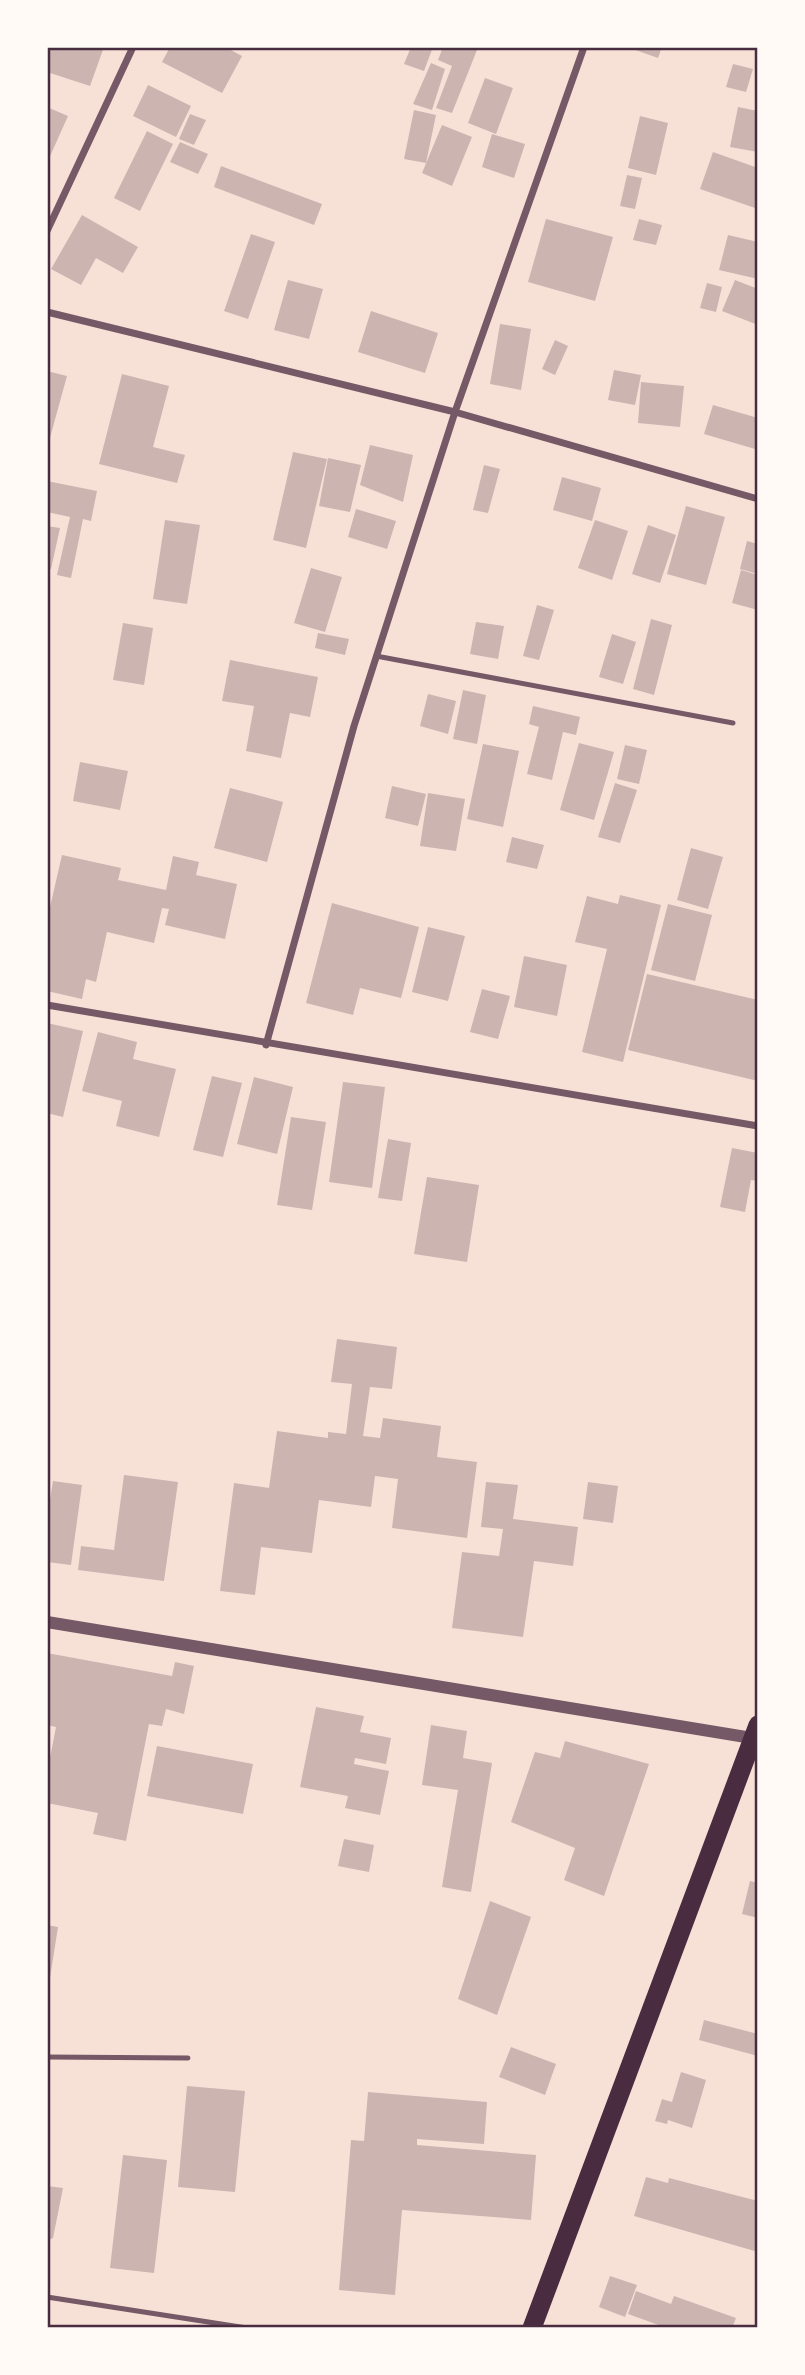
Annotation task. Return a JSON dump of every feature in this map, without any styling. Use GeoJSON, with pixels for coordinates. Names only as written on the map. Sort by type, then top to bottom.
{"type":"FeatureCollection","features":[{"type":"Feature","properties":{"kind":"highway"},"geometry":{"type":"LineString","coordinates":[[532,2328],[756,1734]]}},
{"type":"Feature","properties":{"kind":"street"},"geometry":{"type":"LineString","coordinates":[[47,231],[133,47]]}},
{"type":"Feature","properties":{"kind":"street"},"geometry":{"type":"LineString","coordinates":[[266,1045],[354,726],[376,656],[455,412],[584,47]]}},
{"type":"Feature","properties":{"kind":"street"},"geometry":{"type":"LineString","coordinates":[[47,312],[455,412],[758,499]]}},
{"type":"Feature","properties":{"kind":"street"},"geometry":{"type":"LineString","coordinates":[[47,1005],[266,1045],[758,1126]]}},
{"type":"Feature","properties":{"kind":"street"},"geometry":{"type":"LineString","coordinates":[[47,1622],[756,1734]]}},
{"type":"Feature","properties":{"kind":"lane"},"geometry":{"type":"LineString","coordinates":[[376,656],[733,723]]}},
{"type":"Feature","properties":{"kind":"lane"},"geometry":{"type":"LineString","coordinates":[[47,2057],[188,2058]]}},
{"type":"Feature","properties":{"kind":"lane"},"geometry":{"type":"LineString","coordinates":[[47,2297],[247,2328]]}},
{"type":"Feature","properties":{"kind":"building"},"geometry":{"type":"Polygon","coordinates":[[[47,47],[104,47],[90,86],[47,72],[47,47]]]}},
{"type":"Feature","properties":{"kind":"building"},"geometry":{"type":"Polygon","coordinates":[[[170,47],[225,47],[242,56],[222,93],[162,62],[170,47]]]}},
{"type":"Feature","properties":{"kind":"building"},"geometry":{"type":"Polygon","coordinates":[[[411,47],[433,47],[424,71],[404,64],[411,47]]]}},
{"type":"Feature","properties":{"kind":"building"},"geometry":{"type":"Polygon","coordinates":[[[443,47],[477,50],[452,113],[436,108],[452,66],[438,60],[443,47]]]}},
{"type":"Feature","properties":{"kind":"building"},"geometry":{"type":"Polygon","coordinates":[[[627,47],[662,47],[658,58],[627,47]]]}},
{"type":"Feature","properties":{"kind":"building"},"geometry":{"type":"Polygon","coordinates":[[[431,63],[445,69],[432,110],[413,104],[431,63]]]}},
{"type":"Feature","properties":{"kind":"building"},"geometry":{"type":"Polygon","coordinates":[[[733,64],[753,69],[746,92],[726,87],[733,64]]]}},
{"type":"Feature","properties":{"kind":"building"},"geometry":{"type":"Polygon","coordinates":[[[485,78],[513,88],[496,134],[468,123],[485,78]]]}},
{"type":"Feature","properties":{"kind":"building"},"geometry":{"type":"Polygon","coordinates":[[[148,85],[191,106],[176,137],[133,116],[148,85]]]}},
{"type":"Feature","properties":{"kind":"building"},"geometry":{"type":"Polygon","coordinates":[[[47,107],[68,116],[47,163],[47,107]]]}},
{"type":"Feature","properties":{"kind":"building"},"geometry":{"type":"Polygon","coordinates":[[[738,107],[758,111],[758,152],[730,147],[738,107]]]}},
{"type":"Feature","properties":{"kind":"building"},"geometry":{"type":"Polygon","coordinates":[[[414,110],[436,115],[426,163],[404,159],[414,110]]]}},
{"type":"Feature","properties":{"kind":"building"},"geometry":{"type":"Polygon","coordinates":[[[190,114],[206,120],[194,145],[179,139],[190,114]]]}},
{"type":"Feature","properties":{"kind":"building"},"geometry":{"type":"Polygon","coordinates":[[[640,116],[668,123],[656,175],[628,168],[640,116]]]}},
{"type":"Feature","properties":{"kind":"building"},"geometry":{"type":"Polygon","coordinates":[[[442,125],[472,137],[452,186],[422,173],[442,125]]]}},
{"type":"Feature","properties":{"kind":"building"},"geometry":{"type":"Polygon","coordinates":[[[147,131],[173,144],[140,211],[114,198],[147,131]]]}},
{"type":"Feature","properties":{"kind":"building"},"geometry":{"type":"Polygon","coordinates":[[[492,134],[525,144],[514,178],[482,167],[492,134]]]}},
{"type":"Feature","properties":{"kind":"building"},"geometry":{"type":"Polygon","coordinates":[[[180,142],[208,154],[198,174],[170,162],[180,142]]]}},
{"type":"Feature","properties":{"kind":"building"},"geometry":{"type":"Polygon","coordinates":[[[713,152],[758,168],[758,209],[700,189],[713,152]]]}},
{"type":"Feature","properties":{"kind":"building"},"geometry":{"type":"Polygon","coordinates":[[[221,166],[322,204],[314,225],[214,187],[221,166]]]}},
{"type":"Feature","properties":{"kind":"building"},"geometry":{"type":"Polygon","coordinates":[[[627,175],[642,178],[635,209],[620,206],[627,175]]]}},
{"type":"Feature","properties":{"kind":"building"},"geometry":{"type":"Polygon","coordinates":[[[82,215],[138,247],[123,273],[96,258],[81,285],[51,269],[82,215]]]}},
{"type":"Feature","properties":{"kind":"building"},"geometry":{"type":"Polygon","coordinates":[[[546,219],[613,237],[595,301],[528,282],[546,219]]]}},
{"type":"Feature","properties":{"kind":"building"},"geometry":{"type":"Polygon","coordinates":[[[639,219],[662,225],[656,245],[633,240],[639,219]]]}},
{"type":"Feature","properties":{"kind":"building"},"geometry":{"type":"Polygon","coordinates":[[[251,234],[275,242],[248,319],[224,311],[251,234]]]}},
{"type":"Feature","properties":{"kind":"building"},"geometry":{"type":"Polygon","coordinates":[[[728,235],[758,242],[758,279],[719,270],[728,235]]]}},
{"type":"Feature","properties":{"kind":"building"},"geometry":{"type":"Polygon","coordinates":[[[288,280],[323,289],[309,339],[274,330],[288,280]]]}},
{"type":"Feature","properties":{"kind":"building"},"geometry":{"type":"Polygon","coordinates":[[[735,280],[758,289],[758,325],[722,311],[735,280]]]}},
{"type":"Feature","properties":{"kind":"building"},"geometry":{"type":"Polygon","coordinates":[[[707,283],[722,287],[716,312],[700,308],[707,283]]]}},
{"type":"Feature","properties":{"kind":"building"},"geometry":{"type":"Polygon","coordinates":[[[371,311],[438,333],[425,373],[358,352],[371,311]]]}},
{"type":"Feature","properties":{"kind":"building"},"geometry":{"type":"Polygon","coordinates":[[[500,324],[531,329],[521,390],[490,384],[500,324]]]}},
{"type":"Feature","properties":{"kind":"building"},"geometry":{"type":"Polygon","coordinates":[[[555,340],[568,346],[555,375],[542,369],[555,340]]]}},
{"type":"Feature","properties":{"kind":"building"},"geometry":{"type":"Polygon","coordinates":[[[614,370],[641,375],[635,405],[608,400],[614,370]]]}},
{"type":"Feature","properties":{"kind":"building"},"geometry":{"type":"Polygon","coordinates":[[[47,371],[67,376],[48,445],[47,445],[47,371]]]}},
{"type":"Feature","properties":{"kind":"building"},"geometry":{"type":"Polygon","coordinates":[[[122,374],[169,386],[153,447],[185,455],[177,483],[99,464],[122,374]]]}},
{"type":"Feature","properties":{"kind":"building"},"geometry":{"type":"Polygon","coordinates":[[[641,382],[684,386],[680,427],[638,423],[641,382]]]}},
{"type":"Feature","properties":{"kind":"building"},"geometry":{"type":"Polygon","coordinates":[[[713,405],[758,418],[755,449],[704,434],[713,405]]]}},
{"type":"Feature","properties":{"kind":"building"},"geometry":{"type":"Polygon","coordinates":[[[370,445],[413,455],[403,502],[360,485],[370,445]]]}},
{"type":"Feature","properties":{"kind":"building"},"geometry":{"type":"Polygon","coordinates":[[[293,452],[327,459],[306,548],[273,540],[293,452]]]}},
{"type":"Feature","properties":{"kind":"building"},"geometry":{"type":"Polygon","coordinates":[[[328,458],[361,465],[350,512],[319,506],[328,458]]]}},
{"type":"Feature","properties":{"kind":"building"},"geometry":{"type":"Polygon","coordinates":[[[484,465],[500,469],[488,513],[473,510],[484,465]]]}},
{"type":"Feature","properties":{"kind":"building"},"geometry":{"type":"Polygon","coordinates":[[[562,477],[601,488],[592,521],[553,510],[562,477]]]}},
{"type":"Feature","properties":{"kind":"building"},"geometry":{"type":"Polygon","coordinates":[[[47,481],[97,491],[91,521],[83,519],[71,578],[57,575],[70,517],[47,512],[47,481]]]}},
{"type":"Feature","properties":{"kind":"building"},"geometry":{"type":"Polygon","coordinates":[[[686,506],[725,517],[706,585],[667,574],[686,506]]]}},
{"type":"Feature","properties":{"kind":"building"},"geometry":{"type":"Polygon","coordinates":[[[356,509],[396,521],[387,549],[348,537],[356,509]]]}},
{"type":"Feature","properties":{"kind":"building"},"geometry":{"type":"Polygon","coordinates":[[[165,520],[200,525],[187,604],[153,599],[165,520]]]}},
{"type":"Feature","properties":{"kind":"building"},"geometry":{"type":"Polygon","coordinates":[[[595,520],[628,531],[612,580],[578,568],[595,520]]]}},
{"type":"Feature","properties":{"kind":"building"},"geometry":{"type":"Polygon","coordinates":[[[648,525],[676,535],[660,583],[632,574],[648,525]]]}},
{"type":"Feature","properties":{"kind":"building"},"geometry":{"type":"Polygon","coordinates":[[[47,526],[60,528],[51,569],[47,569],[47,526]]]}},
{"type":"Feature","properties":{"kind":"building"},"geometry":{"type":"Polygon","coordinates":[[[747,541],[758,544],[758,574],[740,569],[747,541]]]}},
{"type":"Feature","properties":{"kind":"building"},"geometry":{"type":"Polygon","coordinates":[[[311,568],[342,577],[325,632],[294,623],[311,568]]]}},
{"type":"Feature","properties":{"kind":"building"},"geometry":{"type":"Polygon","coordinates":[[[741,570],[758,575],[758,610],[732,603],[741,570]]]}},
{"type":"Feature","properties":{"kind":"building"},"geometry":{"type":"Polygon","coordinates":[[[537,605],[554,610],[539,660],[523,656],[537,605]]]}},
{"type":"Feature","properties":{"kind":"building"},"geometry":{"type":"Polygon","coordinates":[[[651,619],[672,625],[654,695],[633,689],[651,619]]]}},
{"type":"Feature","properties":{"kind":"building"},"geometry":{"type":"Polygon","coordinates":[[[476,622],[504,626],[498,659],[470,654],[476,622]]]}},
{"type":"Feature","properties":{"kind":"building"},"geometry":{"type":"Polygon","coordinates":[[[123,623],[153,628],[144,685],[113,680],[123,623]]]}},
{"type":"Feature","properties":{"kind":"building"},"geometry":{"type":"Polygon","coordinates":[[[318,633],[349,639],[345,655],[315,648],[318,633]]]}},
{"type":"Feature","properties":{"kind":"building"},"geometry":{"type":"Polygon","coordinates":[[[612,634],[636,642],[623,684],[599,677],[612,634]]]}},
{"type":"Feature","properties":{"kind":"building"},"geometry":{"type":"Polygon","coordinates":[[[230,660],[318,677],[310,717],[290,713],[281,758],[246,751],[254,706],[222,701],[230,660]]]}},
{"type":"Feature","properties":{"kind":"building"},"geometry":{"type":"Polygon","coordinates":[[[463,690],[486,695],[477,744],[453,739],[463,690]]]}},
{"type":"Feature","properties":{"kind":"building"},"geometry":{"type":"Polygon","coordinates":[[[428,694],[456,701],[448,734],[420,726],[428,694]]]}},
{"type":"Feature","properties":{"kind":"building"},"geometry":{"type":"Polygon","coordinates":[[[533,706],[580,717],[576,735],[563,732],[552,780],[527,774],[539,727],[529,724],[533,706]]]}},
{"type":"Feature","properties":{"kind":"building"},"geometry":{"type":"Polygon","coordinates":[[[579,743],[614,752],[594,820],[560,810],[579,743]]]}},
{"type":"Feature","properties":{"kind":"building"},"geometry":{"type":"Polygon","coordinates":[[[483,744],[519,751],[503,827],[467,819],[483,744]]]}},
{"type":"Feature","properties":{"kind":"building"},"geometry":{"type":"Polygon","coordinates":[[[625,745],[647,750],[639,784],[617,779],[625,745]]]}},
{"type":"Feature","properties":{"kind":"building"},"geometry":{"type":"Polygon","coordinates":[[[80,762],[128,771],[120,810],[73,801],[80,762]]]}},
{"type":"Feature","properties":{"kind":"building"},"geometry":{"type":"Polygon","coordinates":[[[615,783],[637,790],[620,843],[598,837],[615,783]]]}},
{"type":"Feature","properties":{"kind":"building"},"geometry":{"type":"Polygon","coordinates":[[[392,786],[426,794],[418,826],[385,818],[392,786]]]}},
{"type":"Feature","properties":{"kind":"building"},"geometry":{"type":"Polygon","coordinates":[[[230,788],[283,802],[267,862],[214,848],[230,788]]]}},
{"type":"Feature","properties":{"kind":"building"},"geometry":{"type":"Polygon","coordinates":[[[428,793],[465,799],[456,851],[420,846],[428,793]]]}},
{"type":"Feature","properties":{"kind":"building"},"geometry":{"type":"Polygon","coordinates":[[[512,837],[544,845],[537,869],[506,862],[512,837]]]}},
{"type":"Feature","properties":{"kind":"building"},"geometry":{"type":"Polygon","coordinates":[[[691,848],[723,857],[708,909],[677,900],[691,848]]]}},
{"type":"Feature","properties":{"kind":"building"},"geometry":{"type":"Polygon","coordinates":[[[62,855],[121,868],[118,880],[166,890],[173,856],[199,862],[196,875],[237,884],[225,939],[165,925],[169,909],[162,908],[154,943],[107,932],[96,982],[86,979],[82,999],[47,991],[47,920],[62,855]]]}},
{"type":"Feature","properties":{"kind":"building"},"geometry":{"type":"Polygon","coordinates":[[[620,895],[661,905],[623,1062],[582,1052],[607,949],[575,942],[587,896],[618,904],[620,895]]]}},
{"type":"Feature","properties":{"kind":"building"},"geometry":{"type":"Polygon","coordinates":[[[332,903],[419,927],[401,998],[360,988],[353,1015],[306,1003],[332,903]]]}},
{"type":"Feature","properties":{"kind":"building"},"geometry":{"type":"Polygon","coordinates":[[[668,904],[712,915],[695,981],[651,970],[668,904]]]}},
{"type":"Feature","properties":{"kind":"building"},"geometry":{"type":"Polygon","coordinates":[[[428,927],[465,936],[448,1001],[412,992],[428,927]]]}},
{"type":"Feature","properties":{"kind":"building"},"geometry":{"type":"Polygon","coordinates":[[[524,956],[567,965],[557,1016],[514,1007],[524,956]]]}},
{"type":"Feature","properties":{"kind":"building"},"geometry":{"type":"Polygon","coordinates":[[[647,974],[758,1000],[758,1081],[628,1050],[647,974]]]}},
{"type":"Feature","properties":{"kind":"building"},"geometry":{"type":"Polygon","coordinates":[[[482,989],[510,996],[498,1039],[470,1032],[482,989]]]}},
{"type":"Feature","properties":{"kind":"building"},"geometry":{"type":"Polygon","coordinates":[[[47,1023],[83,1031],[63,1117],[47,1113],[47,1023]]]}},
{"type":"Feature","properties":{"kind":"building"},"geometry":{"type":"Polygon","coordinates":[[[98,1032],[137,1042],[133,1059],[176,1069],[159,1137],[116,1126],[122,1101],[82,1091],[98,1032]]]}},
{"type":"Feature","properties":{"kind":"building"},"geometry":{"type":"Polygon","coordinates":[[[212,1076],[242,1083],[223,1157],[193,1150],[212,1076]]]}},
{"type":"Feature","properties":{"kind":"building"},"geometry":{"type":"Polygon","coordinates":[[[254,1077],[293,1087],[277,1154],[237,1144],[254,1077]]]}},
{"type":"Feature","properties":{"kind":"building"},"geometry":{"type":"Polygon","coordinates":[[[343,1082],[385,1087],[372,1188],[329,1182],[343,1082]]]}},
{"type":"Feature","properties":{"kind":"building"},"geometry":{"type":"Polygon","coordinates":[[[291,1117],[326,1122],[312,1210],[277,1205],[291,1117]]]}},
{"type":"Feature","properties":{"kind":"building"},"geometry":{"type":"Polygon","coordinates":[[[388,1139],[411,1143],[402,1201],[378,1198],[388,1139]]]}},
{"type":"Feature","properties":{"kind":"building"},"geometry":{"type":"Polygon","coordinates":[[[732,1148],[758,1153],[758,1181],[751,1180],[745,1212],[720,1207],[732,1148]]]}},
{"type":"Feature","properties":{"kind":"building"},"geometry":{"type":"Polygon","coordinates":[[[427,1177],[479,1185],[467,1262],[414,1254],[427,1177]]]}},
{"type":"Feature","properties":{"kind":"building"},"geometry":{"type":"Polygon","coordinates":[[[337,1339],[397,1347],[392,1389],[370,1387],[363,1436],[380,1438],[383,1418],[441,1426],[437,1457],[477,1462],[467,1538],[392,1528],[398,1479],[375,1476],[371,1507],[319,1500],[312,1553],[261,1547],[255,1595],[220,1591],[234,1483],[269,1488],[277,1431],[328,1438],[328,1432],[346,1434],[352,1384],[331,1382],[337,1339]]]}},
{"type":"Feature","properties":{"kind":"building"},"geometry":{"type":"Polygon","coordinates":[[[124,1475],[178,1482],[164,1581],[78,1570],[81,1546],[114,1550],[124,1475]]]}},
{"type":"Feature","properties":{"kind":"building"},"geometry":{"type":"Polygon","coordinates":[[[53,1481],[82,1485],[71,1565],[47,1562],[47,1518],[53,1481]]]}},
{"type":"Feature","properties":{"kind":"building"},"geometry":{"type":"Polygon","coordinates":[[[486,1482],[518,1485],[513,1519],[578,1527],[573,1566],[534,1561],[523,1637],[452,1628],[462,1552],[499,1556],[503,1529],[481,1527],[486,1482]]]}},
{"type":"Feature","properties":{"kind":"building"},"geometry":{"type":"Polygon","coordinates":[[[588,1482],[618,1486],[613,1523],[583,1519],[588,1482]]]}},
{"type":"Feature","properties":{"kind":"building"},"geometry":{"type":"Polygon","coordinates":[[[47,1653],[172,1676],[175,1662],[194,1666],[184,1714],[166,1709],[162,1726],[149,1724],[126,1841],[93,1834],[98,1813],[47,1803],[47,1773],[56,1727],[47,1725],[47,1653]]]}},
{"type":"Feature","properties":{"kind":"building"},"geometry":{"type":"Polygon","coordinates":[[[316,1707],[364,1716],[360,1732],[391,1738],[386,1764],[355,1758],[354,1764],[389,1771],[380,1815],[345,1808],[348,1796],[300,1787],[316,1707]]]}},
{"type":"Feature","properties":{"kind":"building"},"geometry":{"type":"Polygon","coordinates":[[[431,1725],[467,1731],[463,1758],[492,1763],[471,1892],[442,1887],[458,1790],[422,1785],[431,1725]]]}},
{"type":"Feature","properties":{"kind":"building"},"geometry":{"type":"Polygon","coordinates":[[[565,1741],[649,1764],[604,1896],[564,1880],[575,1848],[511,1822],[535,1752],[560,1758],[565,1741]]]}},
{"type":"Feature","properties":{"kind":"building"},"geometry":{"type":"Polygon","coordinates":[[[157,1746],[253,1764],[243,1814],[147,1796],[157,1746]]]}},
{"type":"Feature","properties":{"kind":"building"},"geometry":{"type":"Polygon","coordinates":[[[344,1839],[374,1845],[369,1872],[338,1866],[344,1839]]]}},
{"type":"Feature","properties":{"kind":"building"},"geometry":{"type":"Polygon","coordinates":[[[750,1881],[758,1883],[758,1918],[742,1914],[750,1881]]]}},
{"type":"Feature","properties":{"kind":"building"},"geometry":{"type":"Polygon","coordinates":[[[490,1901],[531,1917],[497,2015],[458,1999],[490,1901]]]}},
{"type":"Feature","properties":{"kind":"building"},"geometry":{"type":"Polygon","coordinates":[[[47,1925],[58,1927],[49,1984],[47,1984],[47,1925]]]}},
{"type":"Feature","properties":{"kind":"building"},"geometry":{"type":"Polygon","coordinates":[[[704,2020],[758,2034],[758,2056],[699,2040],[704,2020]]]}},
{"type":"Feature","properties":{"kind":"building"},"geometry":{"type":"Polygon","coordinates":[[[511,2047],[556,2064],[545,2095],[499,2077],[511,2047]]]}},
{"type":"Feature","properties":{"kind":"building"},"geometry":{"type":"Polygon","coordinates":[[[681,2072],[706,2080],[692,2128],[668,2120],[667,2124],[655,2121],[662,2099],[672,2102],[681,2072]]]}},
{"type":"Feature","properties":{"kind":"building"},"geometry":{"type":"Polygon","coordinates":[[[187,2086],[245,2091],[235,2192],[178,2187],[187,2086]]]}},
{"type":"Feature","properties":{"kind":"building"},"geometry":{"type":"Polygon","coordinates":[[[368,2092],[487,2102],[484,2144],[417,2139],[417,2145],[536,2155],[531,2220],[402,2210],[395,2295],[339,2290],[351,2140],[364,2141],[368,2092]]]}},
{"type":"Feature","properties":{"kind":"building"},"geometry":{"type":"Polygon","coordinates":[[[123,2155],[167,2160],[154,2273],[110,2268],[123,2155]]]}},
{"type":"Feature","properties":{"kind":"building"},"geometry":{"type":"Polygon","coordinates":[[[646,2177],[668,2183],[669,2178],[758,2201],[758,2252],[634,2216],[646,2177]]]}},
{"type":"Feature","properties":{"kind":"building"},"geometry":{"type":"Polygon","coordinates":[[[47,2186],[63,2188],[53,2238],[47,2241],[47,2186]]]}},
{"type":"Feature","properties":{"kind":"building"},"geometry":{"type":"Polygon","coordinates":[[[610,2276],[637,2285],[625,2317],[599,2307],[610,2276]]]}},
{"type":"Feature","properties":{"kind":"building"},"geometry":{"type":"Polygon","coordinates":[[[636,2291],[671,2304],[674,2296],[736,2318],[732,2328],[667,2328],[628,2314],[636,2291]]]}}]}
